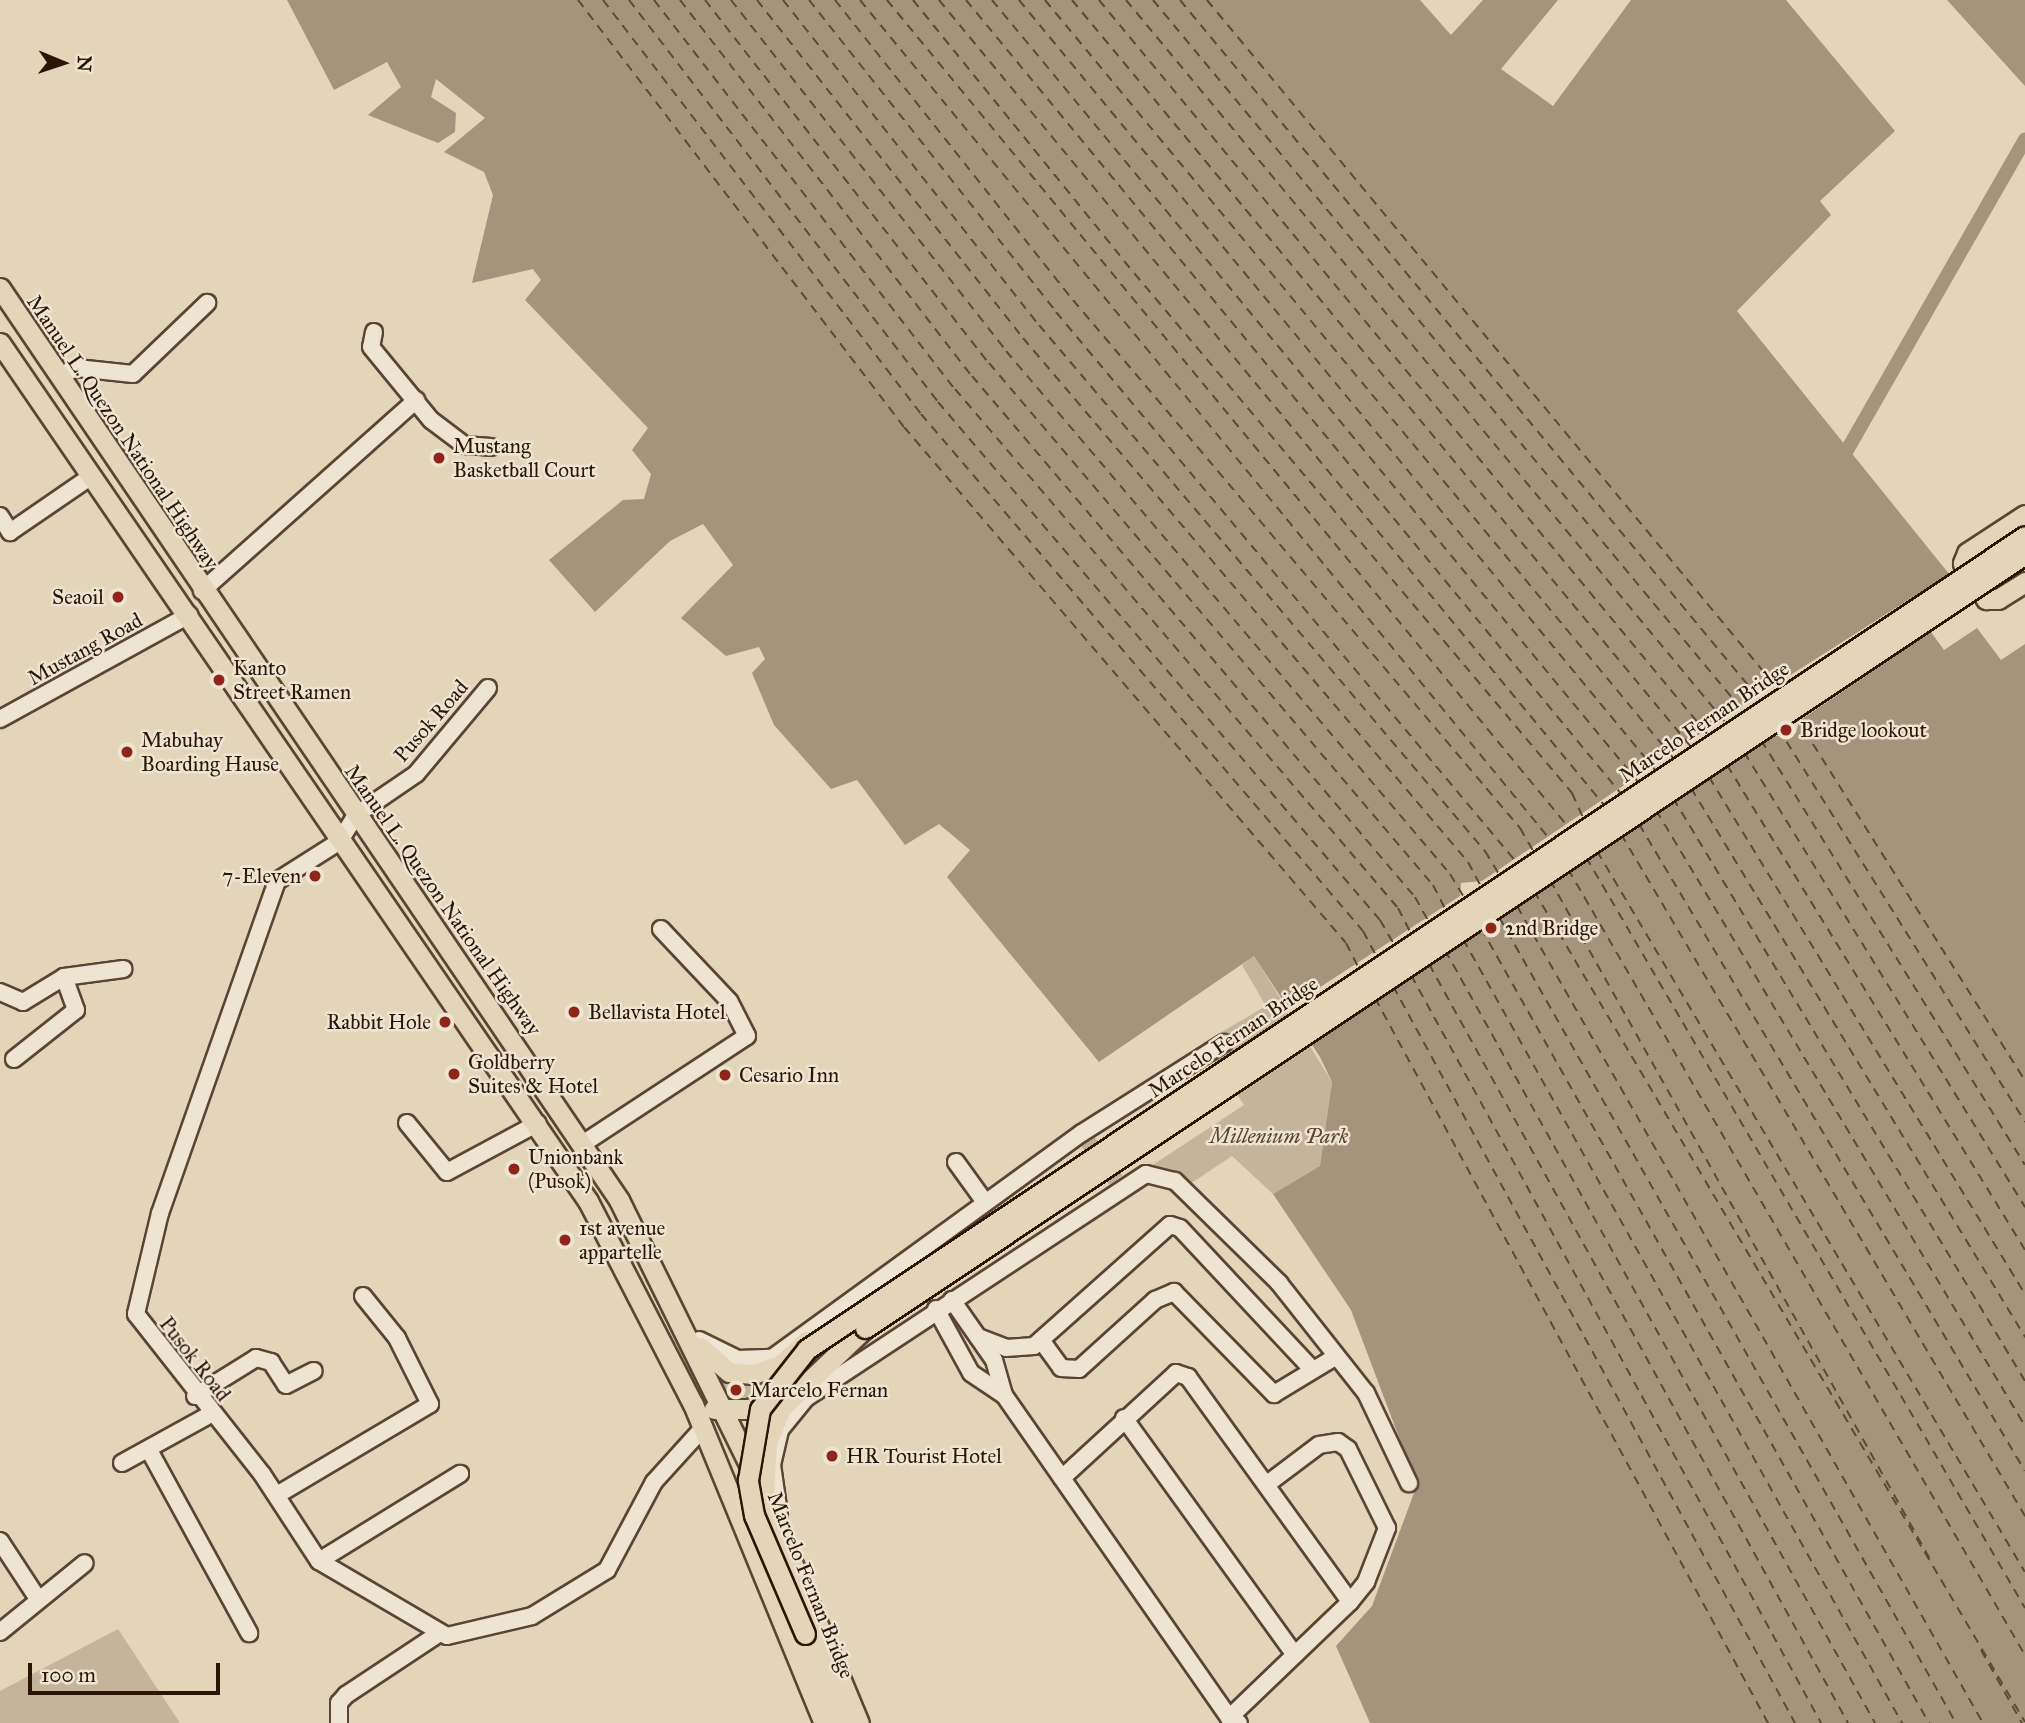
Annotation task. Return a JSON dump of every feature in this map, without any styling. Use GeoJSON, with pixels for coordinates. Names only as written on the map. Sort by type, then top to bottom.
{"type":"FeatureCollection","features":[{"type":"Feature","properties":{"kind":"main road","name":"Manuel L. Quezon National Highway"},"geometry":{"type":"LineString","coordinates":[[0,288],[202,591],[584,1143],[627,1214],[764,1495],[859,1723]]}},
{"type":"Feature","properties":{"kind":"main road"},"geometry":{"type":"LineString","coordinates":[[0,344],[90,477],[189,615],[340,841],[538,1123],[604,1229],[693,1404],[824,1723]]}},
{"type":"Feature","properties":{"kind":"main road"},"geometry":{"type":"LineString","coordinates":[[2025,515],[1967,552],[1963,563],[1986,599],[2003,597],[2025,582]]}},
{"type":"Feature","properties":{"kind":"main road","name":"Marcelo Fernan Bridge"},"geometry":{"type":"LineString","coordinates":[[841,1723],[749,1497],[749,1456],[769,1392],[807,1349],[2025,536]]}},
{"type":"Feature","properties":{"kind":"main road","name":"Marcelo Fernan Bridge"},"geometry":{"type":"LineString","coordinates":[[764,1495],[773,1423],[803,1380],[865,1328],[2025,554]]}},
{"type":"Feature","properties":{"kind":"main road"},"geometry":{"type":"LineString","coordinates":[[687,1334],[716,1364],[743,1374],[780,1365],[807,1341],[1130,1120],[1181,1099]]}},
{"type":"Feature","properties":{"kind":"main road"},"geometry":{"type":"LineString","coordinates":[[604,1229],[627,1214]]}},
{"type":"Feature","properties":{"kind":"main road"},"geometry":{"type":"LineString","coordinates":[[693,1404],[724,1411],[768,1402],[803,1380]]}},
{"type":"Feature","properties":{"kind":"street"},"geometry":{"type":"LineString","coordinates":[[59,376],[76,369],[133,374],[207,303]]}},
{"type":"Feature","properties":{"kind":"street"},"geometry":{"type":"LineString","coordinates":[[374,332],[371,347],[416,400],[456,441],[491,447]]}},
{"type":"Feature","properties":{"kind":"street"},"geometry":{"type":"LineString","coordinates":[[202,591],[416,400]]}},
{"type":"Feature","properties":{"kind":"street"},"geometry":{"type":"LineString","coordinates":[[0,516],[10,532],[90,477]]}},
{"type":"Feature","properties":{"kind":"street","name":"Mustang Road"},"geometry":{"type":"LineString","coordinates":[[0,719],[189,615]]}},
{"type":"Feature","properties":{"kind":"street","name":"Pusok Road"},"geometry":{"type":"LineString","coordinates":[[438,1634],[319,1561],[276,1495],[195,1396],[136,1314],[150,1248],[274,888],[340,841],[356,815],[416,774],[488,688]]}},
{"type":"Feature","properties":{"kind":"street"},"geometry":{"type":"LineString","coordinates":[[584,1143],[747,1036],[729,1001],[661,929]]}},
{"type":"Feature","properties":{"kind":"street"},"geometry":{"type":"LineString","coordinates":[[0,992],[23,1002],[64,977],[123,969]]}},
{"type":"Feature","properties":{"kind":"street"},"geometry":{"type":"LineString","coordinates":[[14,1059],[76,1010],[64,977]]}},
{"type":"Feature","properties":{"kind":"street"},"geometry":{"type":"LineString","coordinates":[[687,1334],[737,1359],[772,1358],[1082,1134],[1224,1043]]}},
{"type":"Feature","properties":{"kind":"street"},"geometry":{"type":"LineString","coordinates":[[407,1122],[447,1172],[538,1123]]}},
{"type":"Feature","properties":{"kind":"street"},"geometry":{"type":"LineString","coordinates":[[956,1162],[985,1202]]}},
{"type":"Feature","properties":{"kind":"street"},"geometry":{"type":"LineString","coordinates":[[792,1563],[775,1499],[772,1465],[780,1430],[806,1398],[1120,1185],[1146,1174],[1175,1181],[1279,1283],[1366,1393],[1409,1483]]}},
{"type":"Feature","properties":{"kind":"street"},"geometry":{"type":"LineString","coordinates":[[978,1337],[1023,1350],[1041,1340],[1170,1225],[1180,1228],[1312,1369]]}},
{"type":"Feature","properties":{"kind":"street"},"geometry":{"type":"LineString","coordinates":[[1041,1340],[1061,1368],[1079,1369],[1155,1300],[1174,1292],[1267,1391],[1280,1392],[1312,1369],[1335,1357]]}},
{"type":"Feature","properties":{"kind":"street"},"geometry":{"type":"LineString","coordinates":[[276,1495],[430,1404],[397,1339],[363,1296]]}},
{"type":"Feature","properties":{"kind":"street"},"geometry":{"type":"LineString","coordinates":[[952,1300],[994,1360],[1004,1395],[1234,1720],[1350,1602],[1366,1582],[1387,1528],[1348,1449],[1328,1441],[1267,1484]]}},
{"type":"Feature","properties":{"kind":"street"},"geometry":{"type":"LineString","coordinates":[[936,1309],[971,1373],[1004,1395]]}},
{"type":"Feature","properties":{"kind":"street"},"geometry":{"type":"LineString","coordinates":[[195,1396],[256,1358],[271,1362],[286,1385],[314,1371]]}},
{"type":"Feature","properties":{"kind":"street"},"geometry":{"type":"LineString","coordinates":[[1062,1478],[1124,1418],[1176,1373],[1188,1377],[1350,1602]]}},
{"type":"Feature","properties":{"kind":"street"},"geometry":{"type":"LineString","coordinates":[[122,1463],[211,1415]]}},
{"type":"Feature","properties":{"kind":"street"},"geometry":{"type":"LineString","coordinates":[[1124,1418],[1295,1655]]}},
{"type":"Feature","properties":{"kind":"street"},"geometry":{"type":"LineString","coordinates":[[339,1723],[339,1703],[346,1695],[438,1634],[532,1616],[607,1570],[654,1482],[703,1428]]}},
{"type":"Feature","properties":{"kind":"street"},"geometry":{"type":"LineString","coordinates":[[149,1450],[249,1633]]}},
{"type":"Feature","properties":{"kind":"street"},"geometry":{"type":"LineString","coordinates":[[319,1561],[460,1474]]}},
{"type":"Feature","properties":{"kind":"street"},"geometry":{"type":"LineString","coordinates":[[0,1541],[38,1599]]}},
{"type":"Feature","properties":{"kind":"street"},"geometry":{"type":"LineString","coordinates":[[0,1632],[85,1563]]}},
{"type":"Feature","properties":{"kind":"green space","name":"Millenium Park"},"geometry":{"type":"Polygon","coordinates":[[[1254,956],[1332,1082],[1320,1166],[1273,1194],[1232,1156],[1184,1188],[1160,1186],[1142,1172],[1244,1105],[1203,1043],[1266,1006],[1242,965],[1254,956]]]}},
{"type":"Feature","properties":{"kind":"green space"},"geometry":{"type":"Polygon","coordinates":[[[708,1367],[737,1382],[765,1381],[755,1398],[735,1405],[723,1402],[708,1367]]]}},
{"type":"Feature","properties":{"kind":"green space"},"geometry":{"type":"Polygon","coordinates":[[[118,1629],[180,1723],[0,1723],[0,1691],[118,1629]]]}},
{"type":"Feature","properties":{"kind":"shaded area"},"geometry":{"type":"Polygon","coordinates":[[[287,0],[1420,0],[1451,35],[1483,0],[1558,0],[1501,69],[1553,106],[1631,0],[1786,0],[1895,131],[1820,201],[1831,215],[1737,311],[1962,590],[1920,617],[1944,650],[1977,628],[2001,660],[2025,644],[2025,1723],[1370,1723],[1336,1646],[1372,1606],[1417,1485],[1351,1310],[1273,1194],[1320,1166],[1332,1082],[1320,1057],[1254,956],[1099,1062],[947,877],[970,850],[939,824],[905,845],[857,780],[831,789],[774,725],[752,673],[765,659],[759,647],[726,656],[681,618],[733,565],[703,524],[670,541],[595,612],[549,560],[623,500],[644,499],[651,474],[632,450],[648,428],[525,300],[541,280],[533,269],[472,283],[493,195],[484,172],[444,152],[485,118],[436,79],[431,97],[456,113],[455,132],[438,143],[368,115],[401,87],[387,62],[334,90],[287,0]]]}},
{"type":"Feature","properties":{"kind":"shaded area"},"geometry":{"type":"Polygon","coordinates":[[[1947,0],[2025,0],[2025,86],[1947,0]]]}},
{"type":"Feature","properties":{"kind":"pier"},"geometry":{"type":"Polygon","coordinates":[[[1952,572],[1965,588],[1925,618],[1934,630],[1799,721],[1796,733],[1775,736],[1502,918],[1499,930],[1479,933],[1308,1046],[1285,1010],[1460,896],[1461,883],[1482,881],[1753,698],[1760,682],[1778,683],[1952,572]]]}},
{"type":"Feature","properties":{"kind":"waterway"},"geometry":{"type":"LineString","coordinates":[[1846,452],[2025,140]]}},
{"type":"Feature","properties":{"kind":"ferry route"},"geometry":{"type":"LineString","coordinates":[[578,0],[904,427],[1346,943],[1359,968]]}},
{"type":"Feature","properties":{"kind":"ferry route"},"geometry":{"type":"LineString","coordinates":[[603,0],[921,414],[1363,931],[1377,957]]}},
{"type":"Feature","properties":{"kind":"ferry route"},"geometry":{"type":"LineString","coordinates":[[629,0],[938,402],[1380,920],[1395,946]]}},
{"type":"Feature","properties":{"kind":"ferry route"},"geometry":{"type":"LineString","coordinates":[[654,0],[955,389],[1398,908],[1412,935]]}},
{"type":"Feature","properties":{"kind":"ferry route"},"geometry":{"type":"LineString","coordinates":[[680,0],[972,376],[1415,897],[1430,924]]}},
{"type":"Feature","properties":{"kind":"ferry route"},"geometry":{"type":"LineString","coordinates":[[705,0],[989,363],[1433,885],[1446,910]]}},
{"type":"Feature","properties":{"kind":"ferry route"},"geometry":{"type":"LineString","coordinates":[[731,0],[1006,351],[1450,874],[1465,899]]}},
{"type":"Feature","properties":{"kind":"ferry route"},"geometry":{"type":"LineString","coordinates":[[757,0],[1023,338],[1468,862],[1482,888]]}},
{"type":"Feature","properties":{"kind":"ferry route"},"geometry":{"type":"LineString","coordinates":[[783,0],[1039,325],[1485,851],[1500,876]]}},
{"type":"Feature","properties":{"kind":"ferry route"},"geometry":{"type":"LineString","coordinates":[[809,0],[1056,312],[1517,863]]}},
{"type":"Feature","properties":{"kind":"ferry route"},"geometry":{"type":"LineString","coordinates":[[835,0],[1073,300],[1520,828],[1535,854]]}},
{"type":"Feature","properties":{"kind":"ferry route"},"geometry":{"type":"LineString","coordinates":[[860,0],[1553,843]]}},
{"type":"Feature","properties":{"kind":"ferry route"},"geometry":{"type":"LineString","coordinates":[[887,0],[1569,828]]}},
{"type":"Feature","properties":{"kind":"ferry route"},"geometry":{"type":"LineString","coordinates":[[913,0],[1124,261],[1572,793],[1584,820]]}},
{"type":"Feature","properties":{"kind":"ferry route"},"geometry":{"type":"LineString","coordinates":[[939,0],[1604,805]]}},
{"type":"Feature","properties":{"kind":"ferry route"},"geometry":{"type":"LineString","coordinates":[[966,0],[1622,795]]}},
{"type":"Feature","properties":{"kind":"ferry route"},"geometry":{"type":"LineString","coordinates":[[992,0],[1640,784]]}},
{"type":"Feature","properties":{"kind":"ferry route"},"geometry":{"type":"LineString","coordinates":[[1019,0],[1657,772]]}},
{"type":"Feature","properties":{"kind":"ferry route"},"geometry":{"type":"LineString","coordinates":[[1045,0],[1674,759]]}},
{"type":"Feature","properties":{"kind":"ferry route"},"geometry":{"type":"LineString","coordinates":[[1072,0],[1692,748]]}},
{"type":"Feature","properties":{"kind":"ferry route"},"geometry":{"type":"LineString","coordinates":[[1099,0],[1709,736]]}},
{"type":"Feature","properties":{"kind":"ferry route"},"geometry":{"type":"LineString","coordinates":[[1126,0],[1726,723]]}},
{"type":"Feature","properties":{"kind":"ferry route"},"geometry":{"type":"LineString","coordinates":[[1153,0],[1744,712]]}},
{"type":"Feature","properties":{"kind":"ferry route"},"geometry":{"type":"LineString","coordinates":[[1180,0],[1762,702]]}},
{"type":"Feature","properties":{"kind":"ferry route"},"geometry":{"type":"LineString","coordinates":[[1207,0],[1778,689]]}},
{"type":"Feature","properties":{"kind":"ferry route"},"geometry":{"type":"LineString","coordinates":[[1796,717],[2025,1081]]}},
{"type":"Feature","properties":{"kind":"ferry route"},"geometry":{"type":"LineString","coordinates":[[1778,728],[2025,1122]]}},
{"type":"Feature","properties":{"kind":"ferry route"},"geometry":{"type":"LineString","coordinates":[[1761,740],[2025,1165]]}},
{"type":"Feature","properties":{"kind":"ferry route"},"geometry":{"type":"LineString","coordinates":[[1744,752],[2025,1207]]}},
{"type":"Feature","properties":{"kind":"ferry route"},"geometry":{"type":"LineString","coordinates":[[1727,765],[2025,1250]]}},
{"type":"Feature","properties":{"kind":"ferry route"},"geometry":{"type":"LineString","coordinates":[[1709,777],[2025,1294]]}},
{"type":"Feature","properties":{"kind":"ferry route"},"geometry":{"type":"LineString","coordinates":[[1691,788],[2025,1337]]}},
{"type":"Feature","properties":{"kind":"ferry route"},"geometry":{"type":"LineString","coordinates":[[1673,798],[2025,1381]]}},
{"type":"Feature","properties":{"kind":"ferry route"},"geometry":{"type":"LineString","coordinates":[[1656,810],[2025,1426]]}},
{"type":"Feature","properties":{"kind":"ferry route"},"geometry":{"type":"LineString","coordinates":[[1639,824],[2025,1471]]}},
{"type":"Feature","properties":{"kind":"ferry route"},"geometry":{"type":"LineString","coordinates":[[1621,834],[2025,1516]]}},
{"type":"Feature","properties":{"kind":"ferry route"},"geometry":{"type":"LineString","coordinates":[[1597,851],[2025,1572]]}},
{"type":"Feature","properties":{"kind":"ferry route"},"geometry":{"type":"LineString","coordinates":[[1586,857],[2025,1608]]}},
{"type":"Feature","properties":{"kind":"ferry route"},"geometry":{"type":"LineString","coordinates":[[1568,869],[2025,1655]]}},
{"type":"Feature","properties":{"kind":"ferry route"},"geometry":{"type":"LineString","coordinates":[[1550,880],[1930,1559]]}},
{"type":"Feature","properties":{"kind":"ferry route"},"geometry":{"type":"LineString","coordinates":[[1534,891],[2025,1722]]}},
{"type":"Feature","properties":{"kind":"ferry route"},"geometry":{"type":"LineString","coordinates":[[1517,906],[1983,1723]]}},
{"type":"Feature","properties":{"kind":"ferry route"},"geometry":{"type":"LineString","coordinates":[[1499,917],[1956,1723]]}},
{"type":"Feature","properties":{"kind":"ferry route"},"geometry":{"type":"LineString","coordinates":[[1481,928],[1929,1723]]}},
{"type":"Feature","properties":{"kind":"ferry route"},"geometry":{"type":"LineString","coordinates":[[1463,939],[1902,1723]]}},
{"type":"Feature","properties":{"kind":"ferry route"},"geometry":{"type":"LineString","coordinates":[[1445,950],[1875,1723]]}},
{"type":"Feature","properties":{"kind":"ferry route"},"geometry":{"type":"LineString","coordinates":[[1429,964],[1848,1723]]}},
{"type":"Feature","properties":{"kind":"ferry route"},"geometry":{"type":"LineString","coordinates":[[1411,975],[1821,1723]]}},
{"type":"Feature","properties":{"kind":"ferry route"},"geometry":{"type":"LineString","coordinates":[[1393,986],[1795,1723]]}},
{"type":"Feature","properties":{"kind":"ferry route"},"geometry":{"type":"LineString","coordinates":[[1375,998],[1768,1723]]}},
{"type":"Feature","properties":{"kind":"ferry route"},"geometry":{"type":"LineString","coordinates":[[1981,1650],[2022,1723]]}},
{"type":"Feature","properties":{"kind":"tunnel"},"geometry":{"type":"LineString","coordinates":[[1083,1135],[1116,1180]]}},
{"type":"Feature","properties":{"kind":"place","name":"Mustang Basketball Court"},"geometry":{"type":"Point","coordinates":[439,458]}},
{"type":"Feature","properties":{"kind":"place","name":"Seaoil"},"geometry":{"type":"Point","coordinates":[118,597]}},
{"type":"Feature","properties":{"kind":"place","name":"Kanto Street Ramen"},"geometry":{"type":"Point","coordinates":[219,680]}},
{"type":"Feature","properties":{"kind":"place","name":"Bridge lookout"},"geometry":{"type":"Point","coordinates":[1786,730]}},
{"type":"Feature","properties":{"kind":"place","name":"Mabuhay Boarding Hause"},"geometry":{"type":"Point","coordinates":[127,752]}},
{"type":"Feature","properties":{"kind":"place","name":"7-Eleven"},"geometry":{"type":"Point","coordinates":[315,876]}},
{"type":"Feature","properties":{"kind":"place","name":"2nd Bridge"},"geometry":{"type":"Point","coordinates":[1491,928]}},
{"type":"Feature","properties":{"kind":"place","name":"Bellavista Hotel"},"geometry":{"type":"Point","coordinates":[574,1012]}},
{"type":"Feature","properties":{"kind":"place","name":"Rabbit Hole"},"geometry":{"type":"Point","coordinates":[445,1022]}},
{"type":"Feature","properties":{"kind":"place","name":"Goldberry Suites & Hotel"},"geometry":{"type":"Point","coordinates":[454,1074]}},
{"type":"Feature","properties":{"kind":"place","name":"Cesario Inn"},"geometry":{"type":"Point","coordinates":[725,1075]}},
{"type":"Feature","properties":{"kind":"place","name":"Unionbank (Pusok)"},"geometry":{"type":"Point","coordinates":[514,1169]}},
{"type":"Feature","properties":{"kind":"place","name":"1st avenue appartelle"},"geometry":{"type":"Point","coordinates":[565,1240]}},
{"type":"Feature","properties":{"kind":"place","name":"Marcelo Fernan"},"geometry":{"type":"Point","coordinates":[736,1390]}},
{"type":"Feature","properties":{"kind":"place","name":"HR Tourist Hotel"},"geometry":{"type":"Point","coordinates":[832,1456]}}]}
